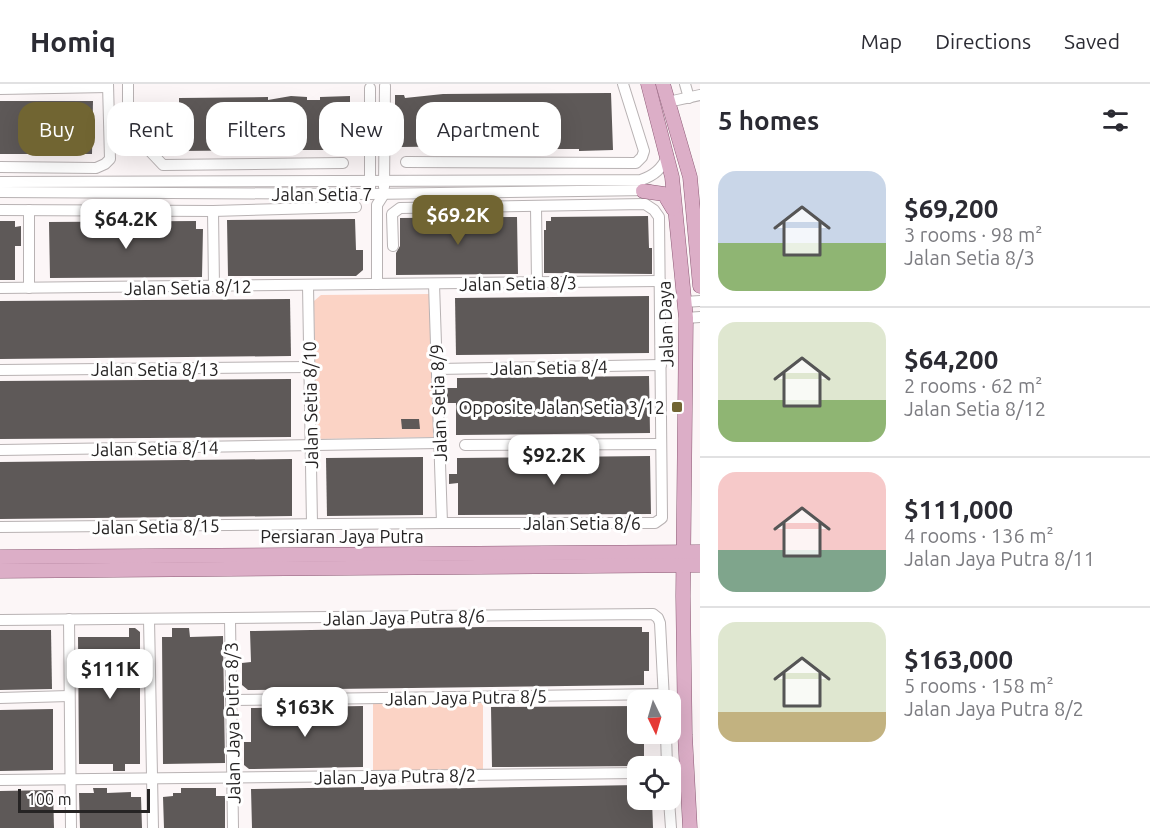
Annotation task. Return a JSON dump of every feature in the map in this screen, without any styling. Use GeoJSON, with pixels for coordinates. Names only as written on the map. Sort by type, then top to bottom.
{"type":"FeatureCollection","features":[{"type":"Feature","properties":{"kind":"main road","name":"Jalan Daya"},"geometry":{"type":"LineString","coordinates":[[648,84],[668,156],[674,190],[686,318],[683,596],[685,735],[690,828]]}},
{"type":"Feature","properties":{"kind":"main road","name":"Jalan Daya"},"geometry":{"type":"LineString","coordinates":[[663,84],[695,191],[700,286]]}},
{"type":"Feature","properties":{"kind":"main road"},"geometry":{"type":"LineString","coordinates":[[674,190],[681,172],[683,148]]}},
{"type":"Feature","properties":{"kind":"main road"},"geometry":{"type":"LineString","coordinates":[[642,185],[666,196],[676,217]]}},
{"type":"Feature","properties":{"kind":"main road"},"geometry":{"type":"LineString","coordinates":[[683,596],[675,577],[648,559],[675,541],[684,522]]}},
{"type":"Feature","properties":{"kind":"main road"},"geometry":{"type":"LineString","coordinates":[[684,558],[700,550],[700,575]]}},
{"type":"Feature","properties":{"kind":"main road","name":"Persiaran Jaya Putra"},"geometry":{"type":"LineString","coordinates":[[0,557],[648,559]]}},
{"type":"Feature","properties":{"kind":"main road"},"geometry":{"type":"LineString","coordinates":[[684,558],[700,565]]}},
{"type":"Feature","properties":{"kind":"main road","name":"Persiaran Jaya Putra"},"geometry":{"type":"LineString","coordinates":[[0,571],[684,558]]}},
{"type":"Feature","properties":{"kind":"street"},"geometry":{"type":"LineString","coordinates":[[128,84],[128,128],[163,165],[343,163]]}},
{"type":"Feature","properties":{"kind":"street"},"geometry":{"type":"LineString","coordinates":[[406,162],[636,163],[644,151],[623,84]]}},
{"type":"Feature","properties":{"kind":"street"},"geometry":{"type":"LineString","coordinates":[[668,102],[694,97],[685,84]]}},
{"type":"Feature","properties":{"kind":"street"},"geometry":{"type":"LineString","coordinates":[[369,102],[369,86],[376,90],[386,85],[386,102]]}},
{"type":"Feature","properties":{"kind":"street"},"geometry":{"type":"LineString","coordinates":[[0,89],[108,86],[110,159],[96,168],[0,167]]}},
{"type":"Feature","properties":{"kind":"street"},"geometry":{"type":"LineString","coordinates":[[369,156],[370,194],[377,205],[377,284]]}},
{"type":"Feature","properties":{"kind":"street"},"geometry":{"type":"LineString","coordinates":[[377,205],[384,194],[384,156]]}},
{"type":"Feature","properties":{"kind":"street"},"geometry":{"type":"LineString","coordinates":[[642,185],[662,169],[668,156]]}},
{"type":"Feature","properties":{"kind":"street","name":"Jalan Setia 7"},"geometry":{"type":"LineString","coordinates":[[0,182],[384,181],[642,185]]}},
{"type":"Feature","properties":{"kind":"street"},"geometry":{"type":"LineString","coordinates":[[642,185],[674,190]]}},
{"type":"Feature","properties":{"kind":"street","name":"Jalan Setia 7"},"geometry":{"type":"LineString","coordinates":[[0,192],[384,194],[642,185]]}},
{"type":"Feature","properties":{"kind":"street","name":"Jalan Setia 8/6"},"geometry":{"type":"LineString","coordinates":[[442,523],[655,523],[662,518],[659,217],[645,204],[536,207]]}},
{"type":"Feature","properties":{"kind":"street"},"geometry":{"type":"LineString","coordinates":[[0,210],[213,211],[356,207]]}},
{"type":"Feature","properties":{"kind":"street"},"geometry":{"type":"LineString","coordinates":[[393,246],[392,214],[400,208],[536,207],[537,283]]}},
{"type":"Feature","properties":{"kind":"street"},"geometry":{"type":"LineString","coordinates":[[29,210],[29,288]]}},
{"type":"Feature","properties":{"kind":"street"},"geometry":{"type":"LineString","coordinates":[[213,211],[214,286]]}},
{"type":"Feature","properties":{"kind":"street","name":"Jalan Setia 8/3"},"geometry":{"type":"LineString","coordinates":[[377,284],[660,281]]}},
{"type":"Feature","properties":{"kind":"street","name":"Jalan Setia 8/12"},"geometry":{"type":"LineString","coordinates":[[0,288],[377,284]]}},
{"type":"Feature","properties":{"kind":"street","name":"Jalan Setia 8/9"},"geometry":{"type":"LineString","coordinates":[[434,284],[442,523]]}},
{"type":"Feature","properties":{"kind":"street","name":"Jalan Setia 8/10"},"geometry":{"type":"LineString","coordinates":[[308,285],[312,524]]}},
{"type":"Feature","properties":{"kind":"street"},"geometry":{"type":"LineString","coordinates":[[684,302],[700,301]]}},
{"type":"Feature","properties":{"kind":"street"},"geometry":{"type":"LineString","coordinates":[[686,318],[700,317]]}},
{"type":"Feature","properties":{"kind":"street","name":"Jalan Setia 8/4"},"geometry":{"type":"LineString","coordinates":[[437,369],[661,365]]}},
{"type":"Feature","properties":{"kind":"street","name":"Jalan Setia 8/13"},"geometry":{"type":"LineString","coordinates":[[0,370],[309,367]]}},
{"type":"Feature","properties":{"kind":"street","name":"Jalan Setia 8/14"},"geometry":{"type":"LineString","coordinates":[[0,450],[440,443]]}},
{"type":"Feature","properties":{"kind":"street"},"geometry":{"type":"LineString","coordinates":[[465,445],[661,444]]}},
{"type":"Feature","properties":{"kind":"street","name":"Jalan Setia 8/15"},"geometry":{"type":"LineString","coordinates":[[0,527],[442,523]]}},
{"type":"Feature","properties":{"kind":"street","name":"Jalan Jaya Putra 8/6"},"geometry":{"type":"LineString","coordinates":[[0,620],[653,614],[660,623],[664,690]]}},
{"type":"Feature","properties":{"kind":"street"},"geometry":{"type":"LineString","coordinates":[[69,619],[70,828]]}},
{"type":"Feature","properties":{"kind":"street"},"geometry":{"type":"LineString","coordinates":[[149,619],[153,828]]}},
{"type":"Feature","properties":{"kind":"street","name":"Jalan Jaya Putra 8/3"},"geometry":{"type":"LineString","coordinates":[[230,619],[233,828]]}},
{"type":"Feature","properties":{"kind":"street"},"geometry":{"type":"LineString","coordinates":[[0,698],[69,696]]}},
{"type":"Feature","properties":{"kind":"street","name":"Jalan Jaya Putra 8/5"},"geometry":{"type":"LineString","coordinates":[[231,700],[627,698]]}},
{"type":"Feature","properties":{"kind":"street","name":"Jalan Jaya Putra 8/2"},"geometry":{"type":"LineString","coordinates":[[0,780],[627,773]]}},
{"type":"Feature","properties":{"kind":"street"},"geometry":{"type":"LineString","coordinates":[[669,810],[670,828]]}},
{"type":"Feature","properties":{"kind":"shaded area"},"geometry":{"type":"Polygon","coordinates":[[[431,294],[436,437],[316,439],[314,301],[321,295],[431,294]]]}},
{"type":"Feature","properties":{"kind":"shaded area"},"geometry":{"type":"Polygon","coordinates":[[[483,703],[483,770],[373,771],[373,704],[483,703]]]}},
{"type":"Feature","properties":{"kind":"building"},"geometry":{"type":"Polygon","coordinates":[[[611,93],[613,150],[561,149],[561,102],[416,102],[416,147],[404,147],[404,102],[395,102],[395,95],[404,95],[405,98],[443,94],[611,93]]]}},
{"type":"Feature","properties":{"kind":"building"},"geometry":{"type":"Polygon","coordinates":[[[291,96],[320,100],[320,97],[350,96],[350,102],[319,102],[319,150],[307,150],[307,102],[206,102],[206,151],[194,151],[194,102],[179,102],[179,98],[268,97],[268,100],[291,96]]]}},
{"type":"Feature","properties":{"kind":"building"},"geometry":{"type":"Polygon","coordinates":[[[0,101],[93,101],[18,102],[18,154],[0,154],[0,101]]]}},
{"type":"Feature","properties":{"kind":"building"},"geometry":{"type":"Polygon","coordinates":[[[648,216],[652,274],[544,273],[544,230],[546,230],[546,221],[551,221],[551,217],[648,216]]]}},
{"type":"Feature","properties":{"kind":"building"},"geometry":{"type":"Polygon","coordinates":[[[517,217],[518,274],[396,275],[396,253],[400,246],[400,218],[517,217]]]}},
{"type":"Feature","properties":{"kind":"building"},"geometry":{"type":"Polygon","coordinates":[[[355,219],[356,250],[363,250],[363,270],[356,276],[228,276],[227,220],[355,219]]]}},
{"type":"Feature","properties":{"kind":"building"},"geometry":{"type":"Polygon","coordinates":[[[0,221],[15,221],[15,227],[21,226],[21,246],[15,246],[15,280],[0,280],[0,221]]]}},
{"type":"Feature","properties":{"kind":"building"},"geometry":{"type":"Polygon","coordinates":[[[196,221],[196,229],[203,229],[202,277],[50,278],[49,222],[196,221]]]}},
{"type":"Feature","properties":{"kind":"building"},"geometry":{"type":"Polygon","coordinates":[[[649,296],[649,353],[456,355],[455,298],[649,296]]]}},
{"type":"Feature","properties":{"kind":"building"},"geometry":{"type":"Polygon","coordinates":[[[290,299],[291,356],[0,359],[0,301],[290,299]]]}},
{"type":"Feature","properties":{"kind":"building"},"geometry":{"type":"Polygon","coordinates":[[[649,376],[650,433],[456,435],[456,403],[447,403],[447,388],[457,388],[457,378],[649,376]]]}},
{"type":"Feature","properties":{"kind":"building"},"geometry":{"type":"Polygon","coordinates":[[[291,379],[291,437],[0,439],[0,381],[291,379]]]}},
{"type":"Feature","properties":{"kind":"building"},"geometry":{"type":"Polygon","coordinates":[[[401,419],[419,419],[420,429],[402,429],[401,419]]]}},
{"type":"Feature","properties":{"kind":"building"},"geometry":{"type":"Polygon","coordinates":[[[650,456],[651,514],[458,515],[458,483],[449,484],[449,474],[457,474],[457,458],[650,456]]]}},
{"type":"Feature","properties":{"kind":"building"},"geometry":{"type":"Polygon","coordinates":[[[423,457],[423,515],[327,516],[326,458],[423,457]]]}},
{"type":"Feature","properties":{"kind":"building"},"geometry":{"type":"Polygon","coordinates":[[[292,459],[292,516],[0,519],[0,462],[292,459]]]}},
{"type":"Feature","properties":{"kind":"building"},"geometry":{"type":"Polygon","coordinates":[[[642,627],[642,632],[649,632],[649,671],[644,671],[644,685],[248,690],[242,685],[242,663],[251,662],[250,631],[642,627]]]}},
{"type":"Feature","properties":{"kind":"building"},"geometry":{"type":"Polygon","coordinates":[[[129,628],[135,628],[140,632],[140,764],[125,764],[125,771],[113,771],[113,764],[79,764],[78,637],[129,637],[129,628]]]}},
{"type":"Feature","properties":{"kind":"building"},"geometry":{"type":"Polygon","coordinates":[[[172,628],[189,628],[190,637],[223,636],[225,763],[163,764],[162,637],[172,637],[172,628]]]}},
{"type":"Feature","properties":{"kind":"building"},"geometry":{"type":"Polygon","coordinates":[[[0,630],[51,630],[52,689],[0,690],[0,630]]]}},
{"type":"Feature","properties":{"kind":"building"},"geometry":{"type":"Polygon","coordinates":[[[363,706],[363,767],[249,769],[244,765],[244,742],[251,742],[251,708],[363,706]]]}},
{"type":"Feature","properties":{"kind":"building"},"geometry":{"type":"Polygon","coordinates":[[[627,706],[627,744],[644,744],[644,756],[627,756],[627,766],[492,767],[491,707],[627,706]]]}},
{"type":"Feature","properties":{"kind":"building"},"geometry":{"type":"Polygon","coordinates":[[[53,709],[53,770],[0,771],[0,710],[53,709]]]}},
{"type":"Feature","properties":{"kind":"building"},"geometry":{"type":"Polygon","coordinates":[[[627,785],[627,810],[652,810],[653,828],[252,828],[251,789],[364,787],[364,790],[627,785]]]}},
{"type":"Feature","properties":{"kind":"building"},"geometry":{"type":"Polygon","coordinates":[[[93,788],[107,788],[107,793],[131,792],[131,797],[141,797],[142,828],[80,828],[79,793],[94,793],[93,788]]]}},
{"type":"Feature","properties":{"kind":"building"},"geometry":{"type":"Polygon","coordinates":[[[181,788],[216,788],[216,796],[225,796],[225,828],[164,828],[163,797],[181,793],[181,788]]]}},
{"type":"Feature","properties":{"kind":"building"},"geometry":{"type":"Polygon","coordinates":[[[53,790],[54,828],[0,828],[0,791],[53,790]]]}},
{"type":"Feature","properties":{"kind":"place","name":"Opposite Jalan Setia 3/12"},"geometry":{"type":"Point","coordinates":[677,407]}}]}
